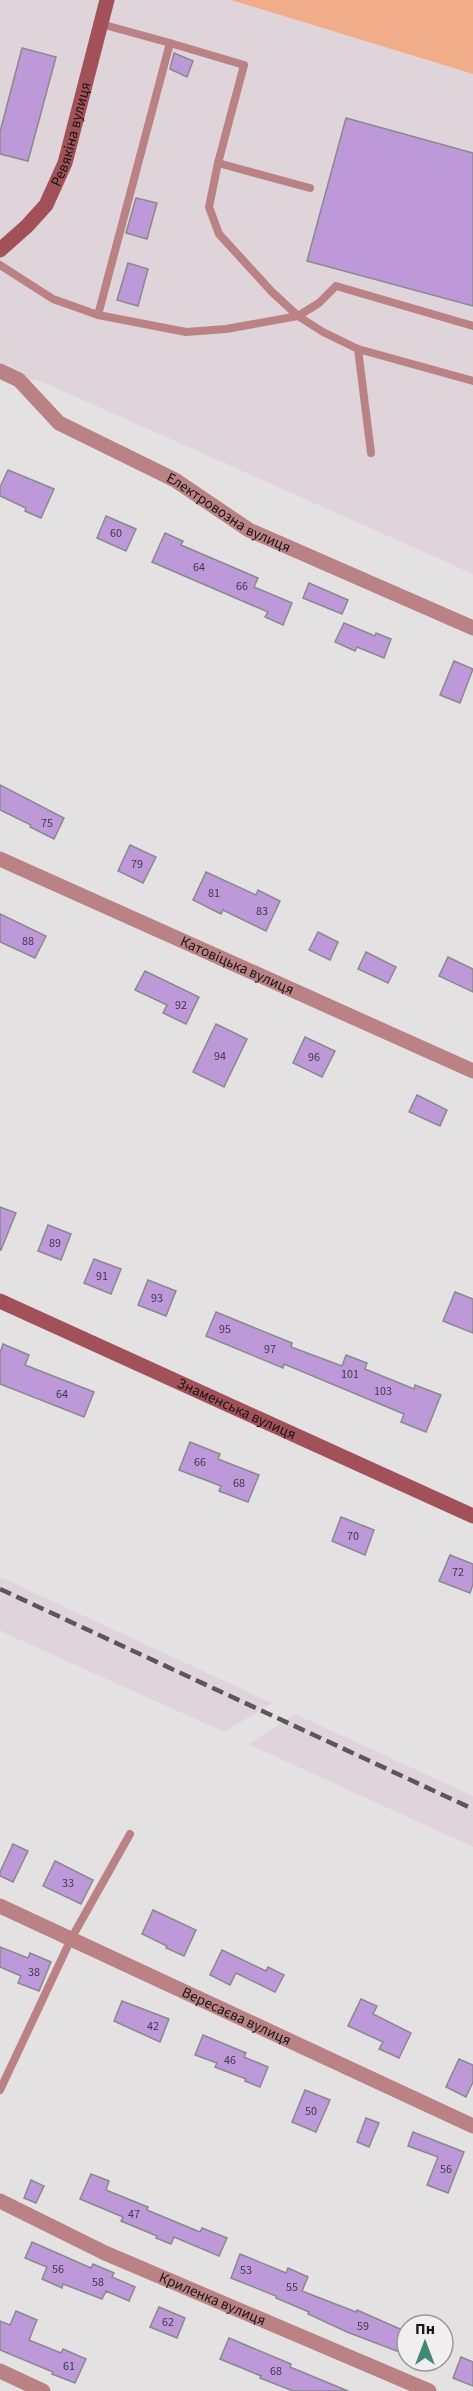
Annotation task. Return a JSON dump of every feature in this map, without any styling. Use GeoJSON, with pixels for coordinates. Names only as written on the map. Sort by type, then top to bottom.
{"type":"FeatureCollection","features":[{"type":"Feature","properties":{"kind":"main road","name":"Ревякіна вулиця"},"geometry":{"type":"LineString","coordinates":[[0,250],[27,226],[46,204],[65,163],[107,0]]}},
{"type":"Feature","properties":{"kind":"main road","name":"Знаменська вулиця"},"geometry":{"type":"LineString","coordinates":[[0,1301],[473,1516]]}},
{"type":"Feature","properties":{"kind":"street","name":"Електровозна вулиця"},"geometry":{"type":"LineString","coordinates":[[0,371],[19,380],[59,423],[175,480],[249,530],[473,627]]}},
{"type":"Feature","properties":{"kind":"street","name":"Катовіцька вулиця"},"geometry":{"type":"LineString","coordinates":[[0,859],[473,1071]]}},
{"type":"Feature","properties":{"kind":"street","name":"Вересаєва вулиця"},"geometry":{"type":"LineString","coordinates":[[0,1906],[473,2126]]}},
{"type":"Feature","properties":{"kind":"street","name":"Криленка вулиця"},"geometry":{"type":"LineString","coordinates":[[0,2201],[105,2253],[429,2391]]}},
{"type":"Feature","properties":{"kind":"street"},"geometry":{"type":"LineString","coordinates":[[0,2371],[44,2391]]}},
{"type":"Feature","properties":{"kind":"lane"},"geometry":{"type":"LineString","coordinates":[[101,24],[244,65],[209,207],[219,234],[272,292],[298,316],[358,349],[473,381]]}},
{"type":"Feature","properties":{"kind":"lane"},"geometry":{"type":"LineString","coordinates":[[98,315],[170,43]]}},
{"type":"Feature","properties":{"kind":"lane"},"geometry":{"type":"LineString","coordinates":[[218,163],[310,188]]}},
{"type":"Feature","properties":{"kind":"lane"},"geometry":{"type":"LineString","coordinates":[[0,265],[53,299],[98,315],[186,332],[226,329],[298,316],[319,303],[336,286],[473,326]]}},
{"type":"Feature","properties":{"kind":"lane"},"geometry":{"type":"LineString","coordinates":[[358,349],[371,453]]}},
{"type":"Feature","properties":{"kind":"lane"},"geometry":{"type":"LineString","coordinates":[[0,2090],[71,1939],[130,1834]]}},
{"type":"Feature","properties":{"kind":"shaded area"},"geometry":{"type":"Polygon","coordinates":[[[0,0],[231,0],[473,74],[473,574],[38,380],[19,380],[0,371],[0,0]]]}},
{"type":"Feature","properties":{"kind":"shaded area"},"geometry":{"type":"Polygon","coordinates":[[[231,0],[473,0],[473,74],[231,0]]]}},
{"type":"Feature","properties":{"kind":"shaded area"},"geometry":{"type":"Polygon","coordinates":[[[0,1577],[272,1703],[224,1732],[0,1631],[0,1577]]]}},
{"type":"Feature","properties":{"kind":"shaded area"},"geometry":{"type":"Polygon","coordinates":[[[295,1714],[473,1796],[473,1847],[248,1744],[295,1714]]]}},
{"type":"Feature","properties":{"kind":"building"},"geometry":{"type":"Polygon","coordinates":[[[22,48],[56,57],[28,161],[0,154],[0,132],[22,48]]]}},
{"type":"Feature","properties":{"kind":"building"},"geometry":{"type":"Polygon","coordinates":[[[174,53],[193,61],[187,77],[170,69],[174,53]]]}},
{"type":"Feature","properties":{"kind":"building"},"geometry":{"type":"Polygon","coordinates":[[[346,118],[473,153],[473,306],[307,261],[346,118]]]}},
{"type":"Feature","properties":{"kind":"building"},"geometry":{"type":"Polygon","coordinates":[[[136,198],[157,203],[147,239],[126,233],[136,198]]]}},
{"type":"Feature","properties":{"kind":"building"},"geometry":{"type":"Polygon","coordinates":[[[128,263],[148,269],[138,306],[117,300],[128,263]]]}},
{"type":"Feature","properties":{"kind":"building"},"geometry":{"type":"Polygon","coordinates":[[[8,470],[54,489],[41,518],[0,496],[0,487],[8,470]]]}},
{"type":"Feature","properties":{"kind":"building"},"geometry":{"type":"Polygon","coordinates":[[[106,516],[136,529],[126,551],[97,538],[106,516]]]}},
{"type":"Feature","properties":{"kind":"building"},"geometry":{"type":"Polygon","coordinates":[[[165,533],[183,541],[181,545],[258,578],[254,587],[292,603],[283,625],[265,617],[268,612],[152,562],[165,533]]]}},
{"type":"Feature","properties":{"kind":"building"},"geometry":{"type":"Polygon","coordinates":[[[309,583],[348,600],[342,614],[303,598],[309,583]]]}},
{"type":"Feature","properties":{"kind":"building"},"geometry":{"type":"Polygon","coordinates":[[[344,623],[375,636],[376,633],[391,639],[384,658],[357,647],[355,651],[335,642],[344,623]]]}},
{"type":"Feature","properties":{"kind":"building"},"geometry":{"type":"Polygon","coordinates":[[[454,661],[473,669],[460,703],[440,695],[454,661]]]}},
{"type":"Feature","properties":{"kind":"building"},"geometry":{"type":"Polygon","coordinates":[[[0,785],[64,818],[54,839],[0,810],[0,785]]]}},
{"type":"Feature","properties":{"kind":"building"},"geometry":{"type":"Polygon","coordinates":[[[130,845],[156,857],[143,883],[118,871],[130,845]]]}},
{"type":"Feature","properties":{"kind":"building"},"geometry":{"type":"Polygon","coordinates":[[[206,872],[256,895],[258,890],[280,901],[266,931],[223,910],[221,914],[193,900],[206,872]]]}},
{"type":"Feature","properties":{"kind":"building"},"geometry":{"type":"Polygon","coordinates":[[[0,914],[46,936],[35,958],[0,942],[0,914]]]}},
{"type":"Feature","properties":{"kind":"building"},"geometry":{"type":"Polygon","coordinates":[[[318,932],[338,942],[330,960],[309,950],[318,932]]]}},
{"type":"Feature","properties":{"kind":"building"},"geometry":{"type":"Polygon","coordinates":[[[366,952],[396,967],[388,983],[358,969],[366,952]]]}},
{"type":"Feature","properties":{"kind":"building"},"geometry":{"type":"Polygon","coordinates":[[[448,957],[473,969],[473,992],[439,976],[448,957]]]}},
{"type":"Feature","properties":{"kind":"building"},"geometry":{"type":"Polygon","coordinates":[[[145,971],[199,997],[186,1024],[163,1013],[167,1005],[135,990],[145,971]]]}},
{"type":"Feature","properties":{"kind":"building"},"geometry":{"type":"Polygon","coordinates":[[[216,1024],[247,1039],[224,1087],[193,1072],[216,1024]]]}},
{"type":"Feature","properties":{"kind":"building"},"geometry":{"type":"Polygon","coordinates":[[[305,1037],[335,1051],[322,1077],[293,1063],[305,1037]]]}},
{"type":"Feature","properties":{"kind":"building"},"geometry":{"type":"Polygon","coordinates":[[[417,1095],[447,1110],[440,1126],[409,1112],[417,1095]]]}},
{"type":"Feature","properties":{"kind":"building"},"geometry":{"type":"Polygon","coordinates":[[[0,1207],[16,1213],[1,1250],[0,1250],[0,1207]]]}},
{"type":"Feature","properties":{"kind":"building"},"geometry":{"type":"Polygon","coordinates":[[[48,1225],[71,1234],[61,1260],[38,1251],[48,1225]]]}},
{"type":"Feature","properties":{"kind":"building"},"geometry":{"type":"Polygon","coordinates":[[[94,1259],[121,1269],[111,1294],[84,1283],[94,1259]]]}},
{"type":"Feature","properties":{"kind":"building"},"geometry":{"type":"Polygon","coordinates":[[[148,1280],[176,1291],[166,1316],[138,1305],[148,1280]]]}},
{"type":"Feature","properties":{"kind":"building"},"geometry":{"type":"Polygon","coordinates":[[[455,1292],[473,1299],[473,1333],[443,1321],[455,1292]]]}},
{"type":"Feature","properties":{"kind":"building"},"geometry":{"type":"Polygon","coordinates":[[[216,1312],[292,1343],[291,1347],[342,1366],[346,1355],[367,1363],[365,1369],[414,1389],[415,1385],[441,1395],[426,1432],[401,1422],[404,1414],[284,1364],[283,1368],[206,1336],[216,1312]]]}},
{"type":"Feature","properties":{"kind":"building"},"geometry":{"type":"Polygon","coordinates":[[[3,1344],[29,1355],[25,1365],[94,1392],[84,1417],[0,1384],[0,1353],[3,1344]]]}},
{"type":"Feature","properties":{"kind":"building"},"geometry":{"type":"Polygon","coordinates":[[[190,1442],[220,1454],[218,1459],[259,1475],[248,1502],[219,1491],[221,1486],[179,1470],[190,1442]]]}},
{"type":"Feature","properties":{"kind":"building"},"geometry":{"type":"Polygon","coordinates":[[[341,1517],[374,1530],[365,1555],[332,1541],[341,1517]]]}},
{"type":"Feature","properties":{"kind":"building"},"geometry":{"type":"Polygon","coordinates":[[[450,1555],[473,1564],[473,1584],[470,1593],[439,1581],[450,1555]]]}},
{"type":"Feature","properties":{"kind":"building"},"geometry":{"type":"Polygon","coordinates":[[[13,1844],[28,1851],[13,1882],[0,1876],[0,1872],[13,1844]]]}},
{"type":"Feature","properties":{"kind":"building"},"geometry":{"type":"Polygon","coordinates":[[[55,1861],[93,1880],[81,1904],[43,1886],[55,1861]]]}},
{"type":"Feature","properties":{"kind":"building"},"geometry":{"type":"Polygon","coordinates":[[[153,1910],[196,1930],[184,1956],[142,1934],[153,1910]]]}},
{"type":"Feature","properties":{"kind":"building"},"geometry":{"type":"Polygon","coordinates":[[[0,1947],[28,1958],[30,1953],[51,1962],[39,1991],[18,1983],[21,1976],[0,1967],[0,1947]]]}},
{"type":"Feature","properties":{"kind":"building"},"geometry":{"type":"Polygon","coordinates":[[[222,1950],[266,1971],[268,1967],[284,1975],[275,1992],[236,1973],[230,1985],[210,1975],[222,1950]]]}},
{"type":"Feature","properties":{"kind":"building"},"geometry":{"type":"Polygon","coordinates":[[[361,1999],[377,2006],[373,2014],[411,2033],[399,2058],[379,2049],[383,2042],[348,2026],[361,1999]]]}},
{"type":"Feature","properties":{"kind":"building"},"geometry":{"type":"Polygon","coordinates":[[[122,2001],[169,2019],[160,2042],[114,2021],[122,2001]]]}},
{"type":"Feature","properties":{"kind":"building"},"geometry":{"type":"Polygon","coordinates":[[[203,2035],[246,2053],[244,2057],[268,2067],[260,2087],[215,2067],[217,2063],[195,2055],[203,2035]]]}},
{"type":"Feature","properties":{"kind":"building"},"geometry":{"type":"Polygon","coordinates":[[[459,2059],[473,2065],[473,2082],[466,2097],[446,2087],[459,2059]]]}},
{"type":"Feature","properties":{"kind":"building"},"geometry":{"type":"Polygon","coordinates":[[[305,2090],[330,2100],[316,2132],[292,2122],[305,2090]]]}},
{"type":"Feature","properties":{"kind":"building"},"geometry":{"type":"Polygon","coordinates":[[[366,2118],[379,2123],[369,2147],[357,2142],[366,2118]]]}},
{"type":"Feature","properties":{"kind":"building"},"geometry":{"type":"Polygon","coordinates":[[[413,2132],[464,2152],[448,2193],[427,2185],[438,2157],[408,2146],[413,2132]]]}},
{"type":"Feature","properties":{"kind":"building"},"geometry":{"type":"Polygon","coordinates":[[[91,2174],[109,2181],[106,2190],[148,2207],[147,2210],[200,2232],[202,2228],[227,2238],[219,2256],[174,2237],[171,2244],[156,2238],[157,2236],[121,2221],[123,2217],[80,2199],[91,2174]]]}},
{"type":"Feature","properties":{"kind":"building"},"geometry":{"type":"Polygon","coordinates":[[[31,2180],[44,2186],[36,2203],[24,2198],[31,2180]]]}},
{"type":"Feature","properties":{"kind":"building"},"geometry":{"type":"Polygon","coordinates":[[[32,2242],[91,2268],[93,2264],[114,2273],[112,2277],[135,2287],[129,2301],[106,2291],[102,2299],[63,2284],[62,2288],[42,2279],[47,2267],[25,2258],[32,2242]]]}},
{"type":"Feature","properties":{"kind":"building"},"geometry":{"type":"Polygon","coordinates":[[[240,2254],[286,2273],[288,2268],[308,2277],[302,2291],[356,2312],[357,2310],[395,2327],[395,2350],[347,2332],[276,2296],[231,2278],[240,2254]]]}},
{"type":"Feature","properties":{"kind":"building"},"geometry":{"type":"Polygon","coordinates":[[[159,2307],[185,2318],[177,2338],[150,2327],[159,2307]]]}},
{"type":"Feature","properties":{"kind":"building"},"geometry":{"type":"Polygon","coordinates":[[[16,2311],[37,2320],[29,2340],[61,2353],[63,2349],[86,2359],[75,2383],[0,2350],[0,2321],[10,2325],[16,2311]]]}},
{"type":"Feature","properties":{"kind":"building"},"geometry":{"type":"Polygon","coordinates":[[[229,2338],[348,2391],[293,2391],[260,2378],[261,2376],[220,2359],[229,2338]]]}},
{"type":"Feature","properties":{"kind":"building"},"geometry":{"type":"Polygon","coordinates":[[[461,2357],[473,2362],[473,2386],[453,2378],[461,2357]]]}},
{"type":"Feature","properties":{"kind":"railway"},"geometry":{"type":"LineString","coordinates":[[0,1589],[473,1809]]}}]}
